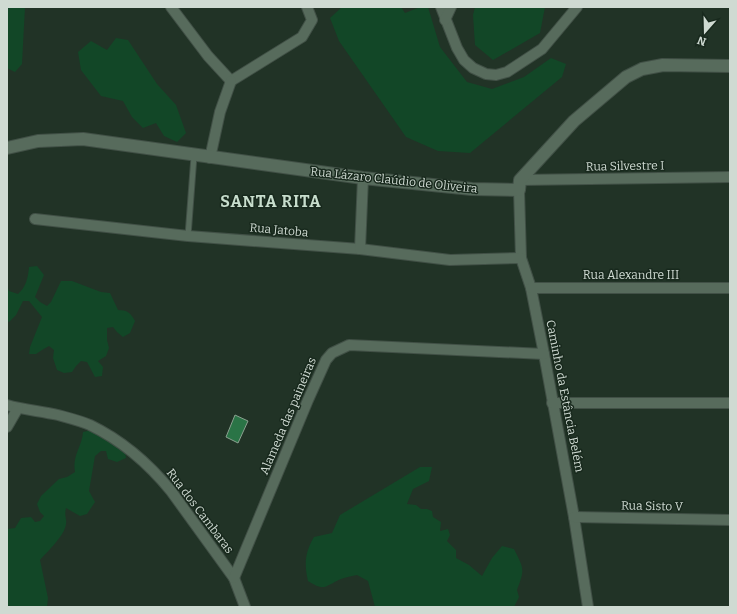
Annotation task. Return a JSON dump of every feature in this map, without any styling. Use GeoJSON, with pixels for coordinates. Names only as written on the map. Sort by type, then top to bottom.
{"type":"FeatureCollection","features":[{"type":"Feature","properties":{"kind":"street"},"geometry":{"type":"LineString","coordinates":[[171,7],[208,56],[231,81]]}},
{"type":"Feature","properties":{"kind":"street"},"geometry":{"type":"LineString","coordinates":[[210,158],[220,112],[231,81],[302,37],[312,20],[307,7]]}},
{"type":"Feature","properties":{"kind":"street"},"geometry":{"type":"LineString","coordinates":[[441,7],[457,48],[464,60],[473,68],[486,74],[496,75],[507,72],[542,48],[577,7]]}},
{"type":"Feature","properties":{"kind":"street"},"geometry":{"type":"LineString","coordinates":[[445,20],[451,7]]}},
{"type":"Feature","properties":{"kind":"street"},"geometry":{"type":"LineString","coordinates":[[520,185],[574,121],[626,77],[642,69],[663,65],[730,66]]}},
{"type":"Feature","properties":{"kind":"street","name":"Rua Lázaro Claúdio de Oliveira"},"geometry":{"type":"LineString","coordinates":[[7,148],[38,141],[83,140],[363,178],[465,188],[520,185]]}},
{"type":"Feature","properties":{"kind":"street","name":"Rua Silvestre I"},"geometry":{"type":"LineString","coordinates":[[520,185],[730,177]]}},
{"type":"Feature","properties":{"kind":"street"},"geometry":{"type":"LineString","coordinates":[[360,249],[363,178]]}},
{"type":"Feature","properties":{"kind":"street","name":"Caminho da Estância Belém"},"geometry":{"type":"LineString","coordinates":[[520,185],[521,258],[531,288],[544,354],[574,518],[588,607]]}},
{"type":"Feature","properties":{"kind":"street","name":"Rua Jatoba"},"geometry":{"type":"LineString","coordinates":[[34,219],[188,236],[360,249],[450,260],[521,258]]}},
{"type":"Feature","properties":{"kind":"street","name":"Rua Alexandre III"},"geometry":{"type":"LineString","coordinates":[[531,288],[730,288]]}},
{"type":"Feature","properties":{"kind":"street","name":"Alameda das paineiras"},"geometry":{"type":"LineString","coordinates":[[234,578],[308,400],[326,360],[332,353],[349,345],[544,354]]}},
{"type":"Feature","properties":{"kind":"street"},"geometry":{"type":"LineString","coordinates":[[552,403],[730,403]]}},
{"type":"Feature","properties":{"kind":"street","name":"Rua dos Cambaras"},"geometry":{"type":"LineString","coordinates":[[7,405],[57,415],[89,425],[113,438],[141,460],[161,478],[234,578],[245,607]]}},
{"type":"Feature","properties":{"kind":"street"},"geometry":{"type":"LineString","coordinates":[[7,427],[18,408]]}},
{"type":"Feature","properties":{"kind":"street","name":"Rua Sisto V"},"geometry":{"type":"LineString","coordinates":[[574,518],[730,520]]}},
{"type":"Feature","properties":{"kind":"lane"},"geometry":{"type":"LineString","coordinates":[[188,236],[194,156]]}},
{"type":"Feature","properties":{"kind":"green space"},"geometry":{"type":"Polygon","coordinates":[[[7,7],[25,7],[22,64],[15,72],[7,68],[7,7]]]}},
{"type":"Feature","properties":{"kind":"green space"},"geometry":{"type":"Polygon","coordinates":[[[342,7],[401,7],[405,13],[420,7],[428,7],[440,47],[467,82],[492,89],[524,77],[551,58],[566,64],[562,77],[470,153],[438,151],[406,137],[339,41],[330,18],[342,7]]]}},
{"type":"Feature","properties":{"kind":"green space"},"geometry":{"type":"Polygon","coordinates":[[[475,7],[545,7],[540,33],[493,60],[475,45],[473,15],[475,7]]]}},
{"type":"Feature","properties":{"kind":"green space"},"geometry":{"type":"Polygon","coordinates":[[[116,38],[128,40],[157,84],[176,105],[186,133],[177,142],[164,136],[156,123],[143,128],[132,117],[123,101],[101,96],[81,70],[78,52],[91,41],[107,50],[116,38]]]}},
{"type":"Feature","properties":{"kind":"green space"},"geometry":{"type":"Polygon","coordinates":[[[37,266],[44,275],[35,297],[47,306],[51,302],[61,281],[72,281],[101,292],[110,293],[118,310],[126,311],[135,321],[130,333],[123,337],[113,327],[107,328],[109,348],[106,356],[98,361],[103,367],[102,376],[95,377],[87,362],[81,361],[72,372],[64,373],[57,370],[53,358],[54,350],[49,346],[36,354],[29,354],[30,347],[42,317],[29,301],[23,301],[16,315],[9,322],[7,321],[7,285],[9,291],[18,294],[26,282],[29,267],[37,266]]]}},
{"type":"Feature","properties":{"kind":"green space"},"geometry":{"type":"Polygon","coordinates":[[[92,430],[125,452],[126,458],[117,462],[108,459],[106,451],[101,451],[95,456],[89,491],[95,502],[87,514],[80,516],[66,508],[66,524],[63,533],[40,560],[48,598],[47,607],[7,607],[7,529],[15,528],[21,518],[31,517],[35,522],[40,521],[44,516],[40,512],[37,504],[41,496],[59,479],[67,477],[75,472],[74,466],[76,456],[83,432],[92,430]]]}},
{"type":"Feature","properties":{"kind":"green space"},"geometry":{"type":"Polygon","coordinates":[[[420,467],[432,467],[429,481],[413,489],[407,504],[416,505],[421,509],[432,511],[433,517],[441,522],[440,531],[448,529],[450,535],[447,541],[456,550],[456,558],[469,565],[482,576],[492,558],[502,546],[514,549],[520,561],[522,573],[517,590],[519,597],[514,607],[375,607],[368,581],[357,575],[343,578],[325,587],[318,586],[308,581],[306,558],[314,537],[332,533],[340,515],[420,467]]]}},
{"type":"Feature","properties":{"kind":"building"},"geometry":{"type":"Polygon","coordinates":[[[235,415],[248,421],[238,443],[226,437],[235,415]]]}},
{"type":"Feature","properties":{"kind":"district","name":"SANTA RITA"},"geometry":{"type":"Point","coordinates":[271,201]}}]}
